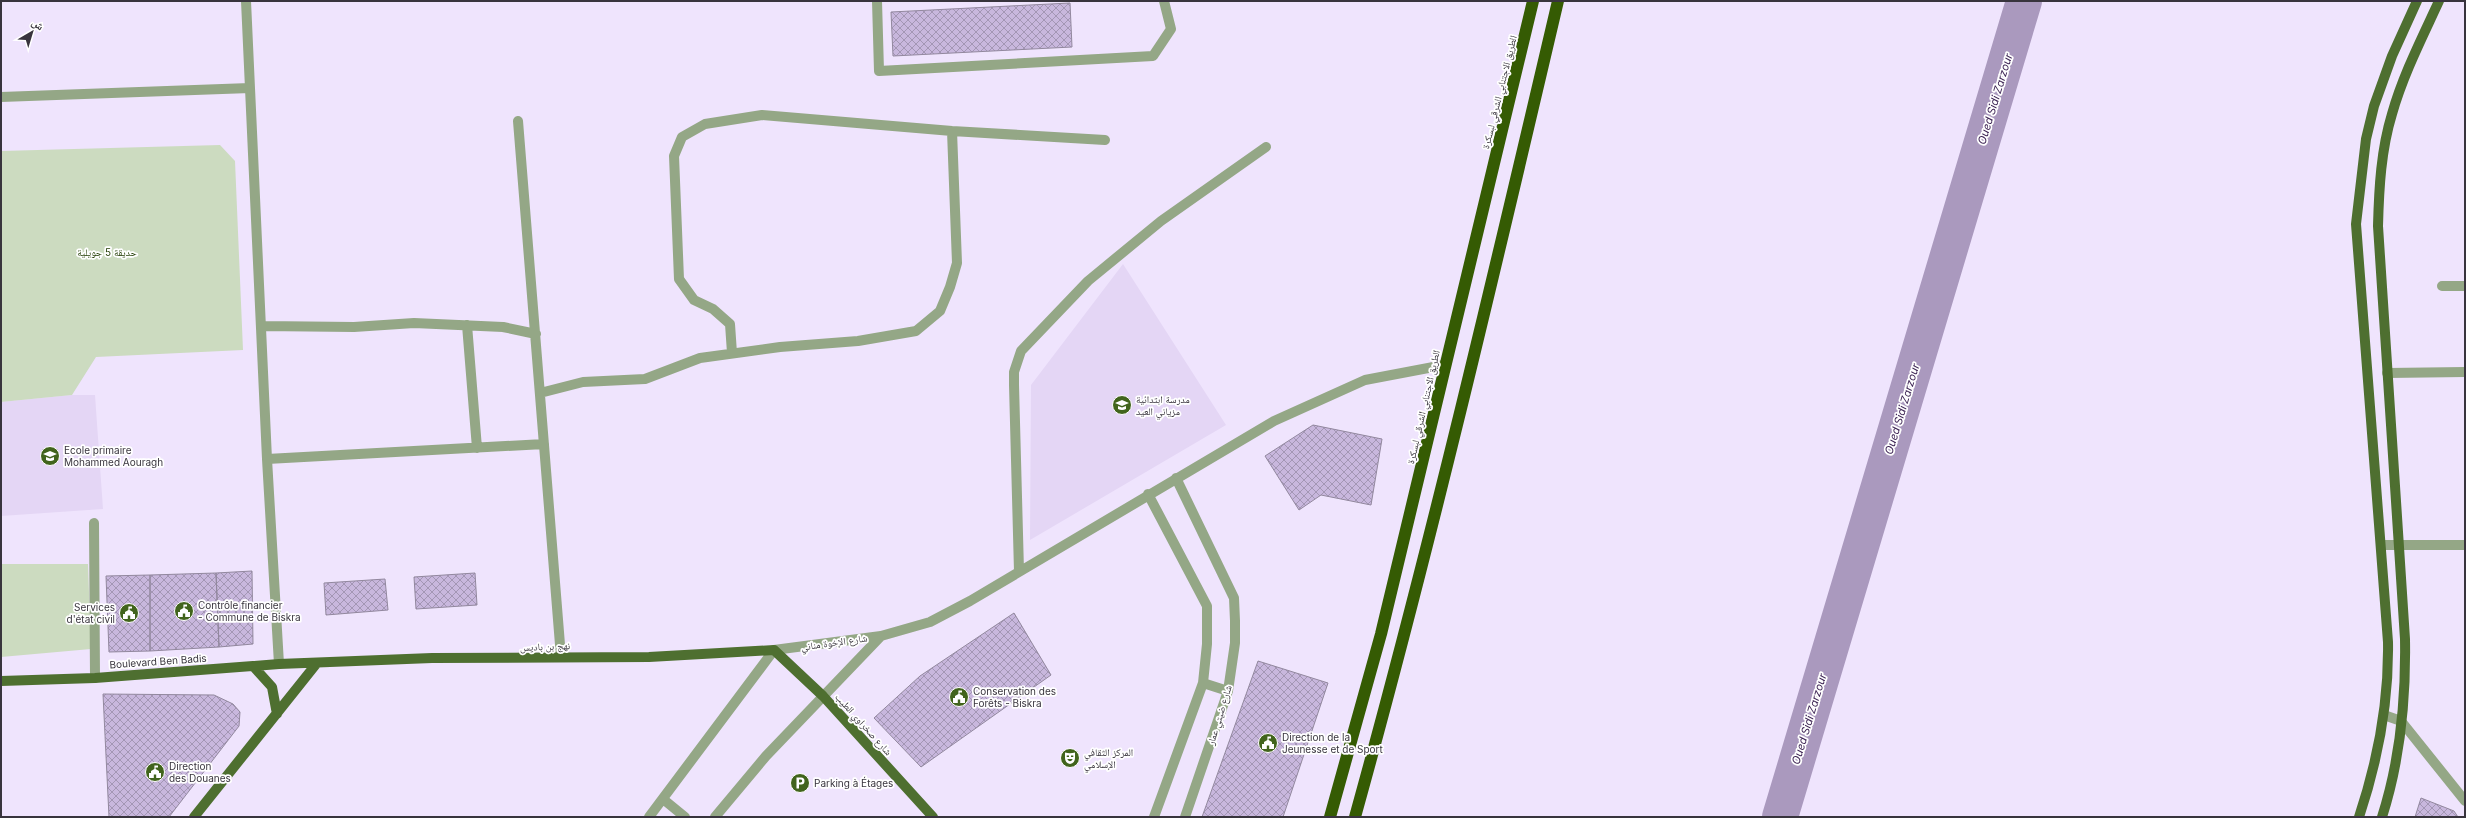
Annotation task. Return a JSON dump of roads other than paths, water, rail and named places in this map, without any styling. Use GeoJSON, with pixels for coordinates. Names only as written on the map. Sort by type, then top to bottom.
{"type":"FeatureCollection","features":[{"type":"Feature","properties":{"kind":"highway","name":"الطريق الاجتنابي الشرقي لبسكرة"},"geometry":{"type":"LineString","coordinates":[[1330,817],[1380,634],[1431,431],[1444,365],[1533,1]]}},
{"type":"Feature","properties":{"kind":"highway"},"geometry":{"type":"LineString","coordinates":[[1355,817],[1380,730],[1438,498],[1558,1]]}},
{"type":"Feature","properties":{"kind":"main road"},"geometry":{"type":"LineString","coordinates":[[2359,817],[2376,760],[2389,674],[2381,545],[2356,224],[2366,139],[2374,106],[2392,56],[2417,1]]}},
{"type":"Feature","properties":{"kind":"main road"},"geometry":{"type":"LineString","coordinates":[[2382,817],[2396,761],[2406,679],[2399,545],[2378,226],[2380,179],[2392,113],[2409,66],[2439,1]]}},
{"type":"Feature","properties":{"kind":"main road","name":"نهج بن باديس"},"geometry":{"type":"LineString","coordinates":[[317,663],[432,658],[650,657],[774,650]]}},
{"type":"Feature","properties":{"kind":"main road","name":"شارع صخراوي الطيب"},"geometry":{"type":"LineString","coordinates":[[774,650],[823,696],[933,817]]}},
{"type":"Feature","properties":{"kind":"main road"},"geometry":{"type":"LineString","coordinates":[[194,817],[317,663]]}},
{"type":"Feature","properties":{"kind":"main road","name":"Boulevard Ben Badis"},"geometry":{"type":"LineString","coordinates":[[1,681],[95,678],[279,664],[317,663]]}},
{"type":"Feature","properties":{"kind":"main road"},"geometry":{"type":"LineString","coordinates":[[254,666],[272,687],[277,714]]}},
{"type":"Feature","properties":{"kind":"street"},"geometry":{"type":"LineString","coordinates":[[246,1],[267,459],[279,664]]}},
{"type":"Feature","properties":{"kind":"street"},"geometry":{"type":"LineString","coordinates":[[877,1],[880,71],[1153,56],[1171,29],[1164,1]]}},
{"type":"Feature","properties":{"kind":"street"},"geometry":{"type":"LineString","coordinates":[[1,97],[250,88]]}},
{"type":"Feature","properties":{"kind":"street"},"geometry":{"type":"LineString","coordinates":[[732,354],[730,324],[713,309],[694,300],[679,279],[674,156],[682,137],[705,124],[762,114],[952,132],[1105,140]]}},
{"type":"Feature","properties":{"kind":"street"},"geometry":{"type":"LineString","coordinates":[[518,121],[561,657]]}},
{"type":"Feature","properties":{"kind":"street"},"geometry":{"type":"LineString","coordinates":[[540,393],[583,382],[645,379],[700,358],[780,346],[858,341],[916,331],[940,311],[950,287],[957,263],[952,132]]}},
{"type":"Feature","properties":{"kind":"street"},"geometry":{"type":"LineString","coordinates":[[1019,571],[1014,372],[1021,351],[1088,281],[1161,221],[1266,147]]}},
{"type":"Feature","properties":{"kind":"street"},"geometry":{"type":"LineString","coordinates":[[2442,286],[2465,286]]}},
{"type":"Feature","properties":{"kind":"street"},"geometry":{"type":"LineString","coordinates":[[262,326],[354,327],[414,323],[502,327],[536,334]]}},
{"type":"Feature","properties":{"kind":"street"},"geometry":{"type":"LineString","coordinates":[[467,325],[477,448]]}},
{"type":"Feature","properties":{"kind":"street"},"geometry":{"type":"LineString","coordinates":[[880,636],[930,622],[1274,421],[1365,380],[1444,365]]}},
{"type":"Feature","properties":{"kind":"street"},"geometry":{"type":"LineString","coordinates":[[2387,373],[2465,372]]}},
{"type":"Feature","properties":{"kind":"street"},"geometry":{"type":"LineString","coordinates":[[267,459],[544,444]]}},
{"type":"Feature","properties":{"kind":"street","name":"شارع ضيتي عمار"},"geometry":{"type":"LineString","coordinates":[[1176,478],[1234,598],[1236,643],[1228,691],[1185,817]]}},
{"type":"Feature","properties":{"kind":"street"},"geometry":{"type":"LineString","coordinates":[[1148,494],[1206,606],[1207,644],[1203,683],[1154,817]]}},
{"type":"Feature","properties":{"kind":"street"},"geometry":{"type":"LineString","coordinates":[[94,523],[95,678]]}},
{"type":"Feature","properties":{"kind":"street"},"geometry":{"type":"LineString","coordinates":[[2381,545],[2465,545]]}},
{"type":"Feature","properties":{"kind":"street","name":"شارع الإخوة مناني"},"geometry":{"type":"LineString","coordinates":[[774,650],[880,636]]}},
{"type":"Feature","properties":{"kind":"street","name":"شارع الإخوة مناني"},"geometry":{"type":"LineString","coordinates":[[715,817],[766,756],[880,636]]}},
{"type":"Feature","properties":{"kind":"street"},"geometry":{"type":"LineString","coordinates":[[649,817],[774,650]]}},
{"type":"Feature","properties":{"kind":"street"},"geometry":{"type":"LineString","coordinates":[[1203,683],[1228,691]]}},
{"type":"Feature","properties":{"kind":"street"},"geometry":{"type":"LineString","coordinates":[[2384,715],[2401,721],[2465,801]]}},
{"type":"Feature","properties":{"kind":"street"},"geometry":{"type":"LineString","coordinates":[[663,799],[685,817]]}},
{"type":"Feature","properties":{"kind":"waterway","name":"Oued Sidi Zarzour"},"geometry":{"type":"LineString","coordinates":[[1780,817],[2024,1]]}},
{"type":"Feature","properties":{"kind":"place","name":"مدرسة ابتدائية مزياني العيد"},"geometry":{"type":"Point","coordinates":[1122,405]}},
{"type":"Feature","properties":{"kind":"place","name":"Ecole primaire Mohammed Aouragh"},"geometry":{"type":"Point","coordinates":[50,456]}},
{"type":"Feature","properties":{"kind":"place","name":"Contrôle financier - Commune de Biskra"},"geometry":{"type":"Point","coordinates":[184,611]}},
{"type":"Feature","properties":{"kind":"place","name":"Services d'état civil"},"geometry":{"type":"Point","coordinates":[129,613]}},
{"type":"Feature","properties":{"kind":"place","name":"Conservation des Forêts - Biskra"},"geometry":{"type":"Point","coordinates":[959,697]}},
{"type":"Feature","properties":{"kind":"place","name":"Direction de la Jeunesse et de Sport"},"geometry":{"type":"Point","coordinates":[1268,743]}},
{"type":"Feature","properties":{"kind":"place","name":"المركز الثقافي الإسلامي"},"geometry":{"type":"Point","coordinates":[1070,758]}},
{"type":"Feature","properties":{"kind":"place","name":"Direction des Douanes"},"geometry":{"type":"Point","coordinates":[155,772]}},
{"type":"Feature","properties":{"kind":"place","name":"Parking à Étages"},"geometry":{"type":"Point","coordinates":[800,783]}},
{"type":"Feature","properties":{"kind":"park label","name":"حديقة 5 جويلية"},"geometry":{"type":"Point","coordinates":[107,252]}}]}
